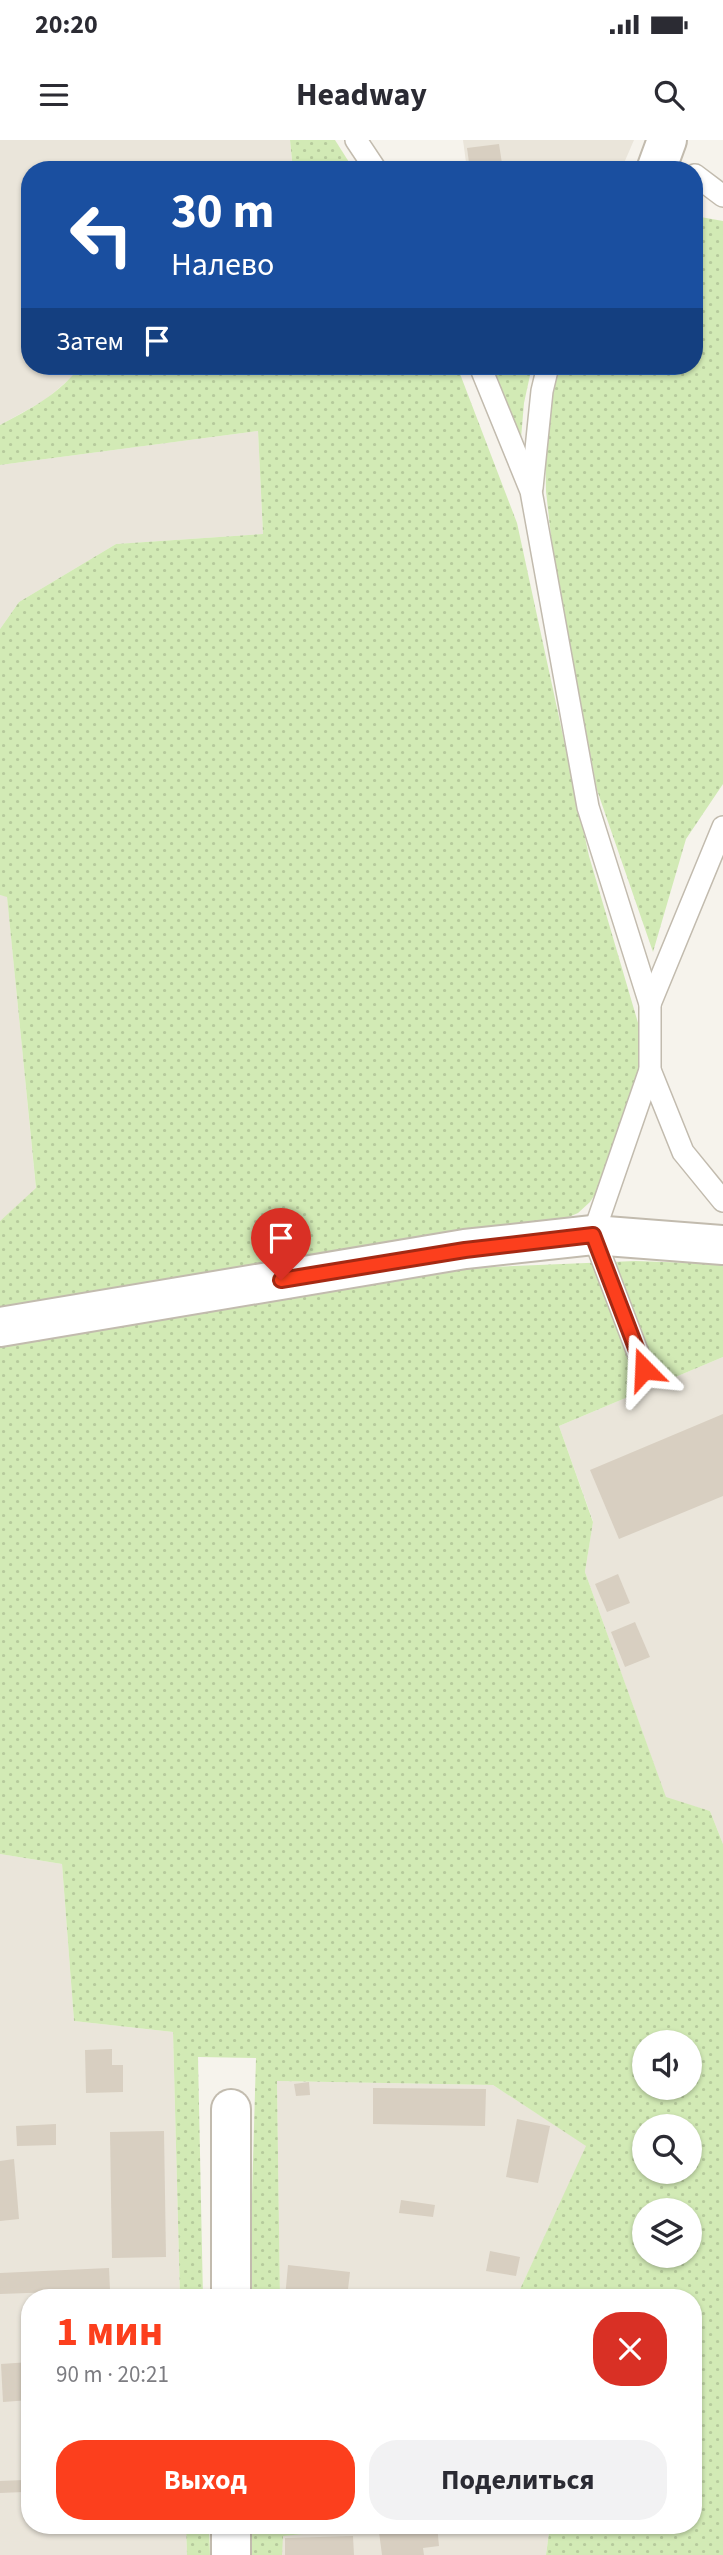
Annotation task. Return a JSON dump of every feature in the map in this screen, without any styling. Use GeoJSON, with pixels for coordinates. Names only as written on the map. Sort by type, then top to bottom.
{"type":"FeatureCollection","features":[{"type":"Feature","properties":{"kind":"street"},"geometry":{"type":"LineString","coordinates":[[0,1327],[465,1250],[593,1235],[723,1245]]}},
{"type":"Feature","properties":{"kind":"street"},"geometry":{"type":"LineString","coordinates":[[230,2109],[231,2289]]}},
{"type":"Feature","properties":{"kind":"street"},"geometry":{"type":"LineString","coordinates":[[231,2534],[231,2555]]}},
{"type":"Feature","properties":{"kind":"lane"},"geometry":{"type":"LineString","coordinates":[[356,140],[370,161]]}},
{"type":"Feature","properties":{"kind":"lane"},"geometry":{"type":"LineString","coordinates":[[703,181],[723,196]]}},
{"type":"Feature","properties":{"kind":"lane"},"geometry":{"type":"LineString","coordinates":[[484,375],[531,491],[588,807],[650,1004],[650,1070],[593,1235],[644,1369]]}},
{"type":"Feature","properties":{"kind":"lane"},"geometry":{"type":"LineString","coordinates":[[531,491],[546,375]]}},
{"type":"Feature","properties":{"kind":"lane"},"geometry":{"type":"LineString","coordinates":[[650,1004],[723,827]]}},
{"type":"Feature","properties":{"kind":"lane"},"geometry":{"type":"LineString","coordinates":[[650,1070],[683,1152],[723,1201]]}},
{"type":"Feature","properties":{"kind":"shaded area"},"geometry":{"type":"Polygon","coordinates":[[[0,140],[290,140],[292,161],[21,161],[21,375],[73,375],[45,400],[0,425],[0,140]]]}},
{"type":"Feature","properties":{"kind":"shaded area"},"geometry":{"type":"Polygon","coordinates":[[[463,140],[634,140],[625,161],[466,161],[463,140]]]}},
{"type":"Feature","properties":{"kind":"shaded area"},"geometry":{"type":"Polygon","coordinates":[[[258,431],[263,534],[116,544],[19,602],[0,629],[0,465],[258,431]]]}},
{"type":"Feature","properties":{"kind":"shaded area"},"geometry":{"type":"Polygon","coordinates":[[[0,895],[7,896],[36,1189],[0,1221],[0,895]]]}},
{"type":"Feature","properties":{"kind":"shaded area"},"geometry":{"type":"Polygon","coordinates":[[[723,1357],[723,1844],[710,1811],[666,1798],[585,1572],[593,1521],[559,1426],[723,1357]]]}},
{"type":"Feature","properties":{"kind":"shaded area"},"geometry":{"type":"Polygon","coordinates":[[[0,1854],[62,1864],[74,2021],[173,2032],[180,2289],[21,2289],[21,2534],[186,2534],[187,2555],[0,2555],[0,1854]]]}},
{"type":"Feature","properties":{"kind":"shaded area"},"geometry":{"type":"Polygon","coordinates":[[[277,2081],[493,2085],[587,2146],[520,2289],[280,2289],[277,2081]]]}},
{"type":"Feature","properties":{"kind":"shaded area"},"geometry":{"type":"Polygon","coordinates":[[[549,2534],[546,2555],[282,2555],[282,2536],[549,2534]]]}},
{"type":"Feature","properties":{"kind":"green space"},"geometry":{"type":"Polygon","coordinates":[[[290,140],[335,140],[348,161],[292,161],[290,140]]]}},
{"type":"Feature","properties":{"kind":"green space"},"geometry":{"type":"Polygon","coordinates":[[[703,217],[723,221],[723,784],[686,839],[653,952],[597,790],[553,555],[546,491],[545,435],[556,375],[703,375],[703,217]]]}},
{"type":"Feature","properties":{"kind":"green space"},"geometry":{"type":"Polygon","coordinates":[[[460,375],[517,523],[589,856],[641,1033],[639,1088],[602,1184],[590,1202],[578,1213],[562,1220],[0,1312],[0,1221],[36,1188],[7,897],[0,895],[0,629],[19,602],[116,544],[263,534],[258,431],[0,465],[0,425],[54,393],[72,376],[460,375]]]}},
{"type":"Feature","properties":{"kind":"green space"},"geometry":{"type":"Polygon","coordinates":[[[494,375],[530,375],[521,438],[494,375]]]}},
{"type":"Feature","properties":{"kind":"green space"},"geometry":{"type":"Polygon","coordinates":[[[635,1261],[723,1264],[723,1357],[559,1426],[593,1522],[585,1572],[666,1797],[710,1811],[723,1844],[723,2555],[546,2555],[549,2534],[702,2534],[702,2289],[520,2289],[586,2146],[493,2085],[277,2081],[280,2289],[249,2289],[256,2058],[198,2057],[203,2289],[180,2289],[173,2032],[74,2021],[62,1864],[0,1854],[0,1346],[466,1268],[635,1261]]]}},
{"type":"Feature","properties":{"kind":"green space"},"geometry":{"type":"Polygon","coordinates":[[[186,2534],[209,2534],[210,2555],[187,2555],[186,2534]]]}},
{"type":"Feature","properties":{"kind":"green space"},"geometry":{"type":"Polygon","coordinates":[[[244,2534],[303,2534],[283,2536],[282,2555],[244,2555],[244,2534]]]}},
{"type":"Feature","properties":{"kind":"building"},"geometry":{"type":"Polygon","coordinates":[[[499,144],[502,161],[469,161],[467,148],[499,144]]]}},
{"type":"Feature","properties":{"kind":"building"},"geometry":{"type":"Polygon","coordinates":[[[723,1414],[723,1496],[619,1539],[590,1470],[723,1414]]]}},
{"type":"Feature","properties":{"kind":"building"},"geometry":{"type":"Polygon","coordinates":[[[618,1574],[630,1603],[607,1612],[595,1584],[618,1574]]]}},
{"type":"Feature","properties":{"kind":"building"},"geometry":{"type":"Polygon","coordinates":[[[635,1622],[650,1657],[625,1667],[611,1632],[635,1622]]]}},
{"type":"Feature","properties":{"kind":"building"},"geometry":{"type":"Polygon","coordinates":[[[112,2049],[112,2065],[123,2065],[123,2092],[86,2093],[85,2050],[112,2049]]]}},
{"type":"Feature","properties":{"kind":"building"},"geometry":{"type":"Polygon","coordinates":[[[309,2082],[310,2095],[296,2096],[294,2084],[309,2082]]]}},
{"type":"Feature","properties":{"kind":"building"},"geometry":{"type":"Polygon","coordinates":[[[373,2088],[486,2089],[485,2126],[373,2124],[373,2088]]]}},
{"type":"Feature","properties":{"kind":"building"},"geometry":{"type":"Polygon","coordinates":[[[517,2119],[550,2126],[538,2183],[506,2177],[517,2119]]]}},
{"type":"Feature","properties":{"kind":"building"},"geometry":{"type":"Polygon","coordinates":[[[56,2124],[56,2145],[17,2146],[16,2126],[56,2124]]]}},
{"type":"Feature","properties":{"kind":"building"},"geometry":{"type":"Polygon","coordinates":[[[164,2131],[166,2257],[112,2258],[110,2132],[164,2131]]]}},
{"type":"Feature","properties":{"kind":"building"},"geometry":{"type":"Polygon","coordinates":[[[14,2159],[19,2219],[0,2221],[0,2161],[14,2159]]]}},
{"type":"Feature","properties":{"kind":"building"},"geometry":{"type":"Polygon","coordinates":[[[401,2200],[435,2205],[433,2217],[399,2213],[401,2200]]]}},
{"type":"Feature","properties":{"kind":"building"},"geometry":{"type":"Polygon","coordinates":[[[490,2251],[520,2257],[516,2276],[486,2271],[490,2251]]]}},
{"type":"Feature","properties":{"kind":"building"},"geometry":{"type":"Polygon","coordinates":[[[288,2265],[350,2272],[348,2289],[286,2289],[288,2265]]]}},
{"type":"Feature","properties":{"kind":"building"},"geometry":{"type":"Polygon","coordinates":[[[109,2268],[110,2289],[21,2289],[21,2293],[0,2294],[0,2273],[109,2268]]]}},
{"type":"Feature","properties":{"kind":"building"},"geometry":{"type":"Polygon","coordinates":[[[21,2363],[21,2401],[3,2402],[1,2364],[21,2363]]]}},
{"type":"Feature","properties":{"kind":"building"},"geometry":{"type":"Polygon","coordinates":[[[21,2480],[21,2492],[0,2493],[0,2481],[21,2480]]]}},
{"type":"Feature","properties":{"kind":"building"},"geometry":{"type":"Polygon","coordinates":[[[379,2534],[438,2534],[439,2546],[423,2548],[424,2555],[382,2555],[379,2534]]]}},
{"type":"Feature","properties":{"kind":"building"},"geometry":{"type":"Polygon","coordinates":[[[353,2536],[354,2555],[285,2555],[285,2538],[353,2536]]]}},
{"type":"Feature","properties":{"kind":"route"},"geometry":{"type":"LineString","coordinates":[[281,1280],[465,1250],[593,1235],[644,1369]]}}]}
